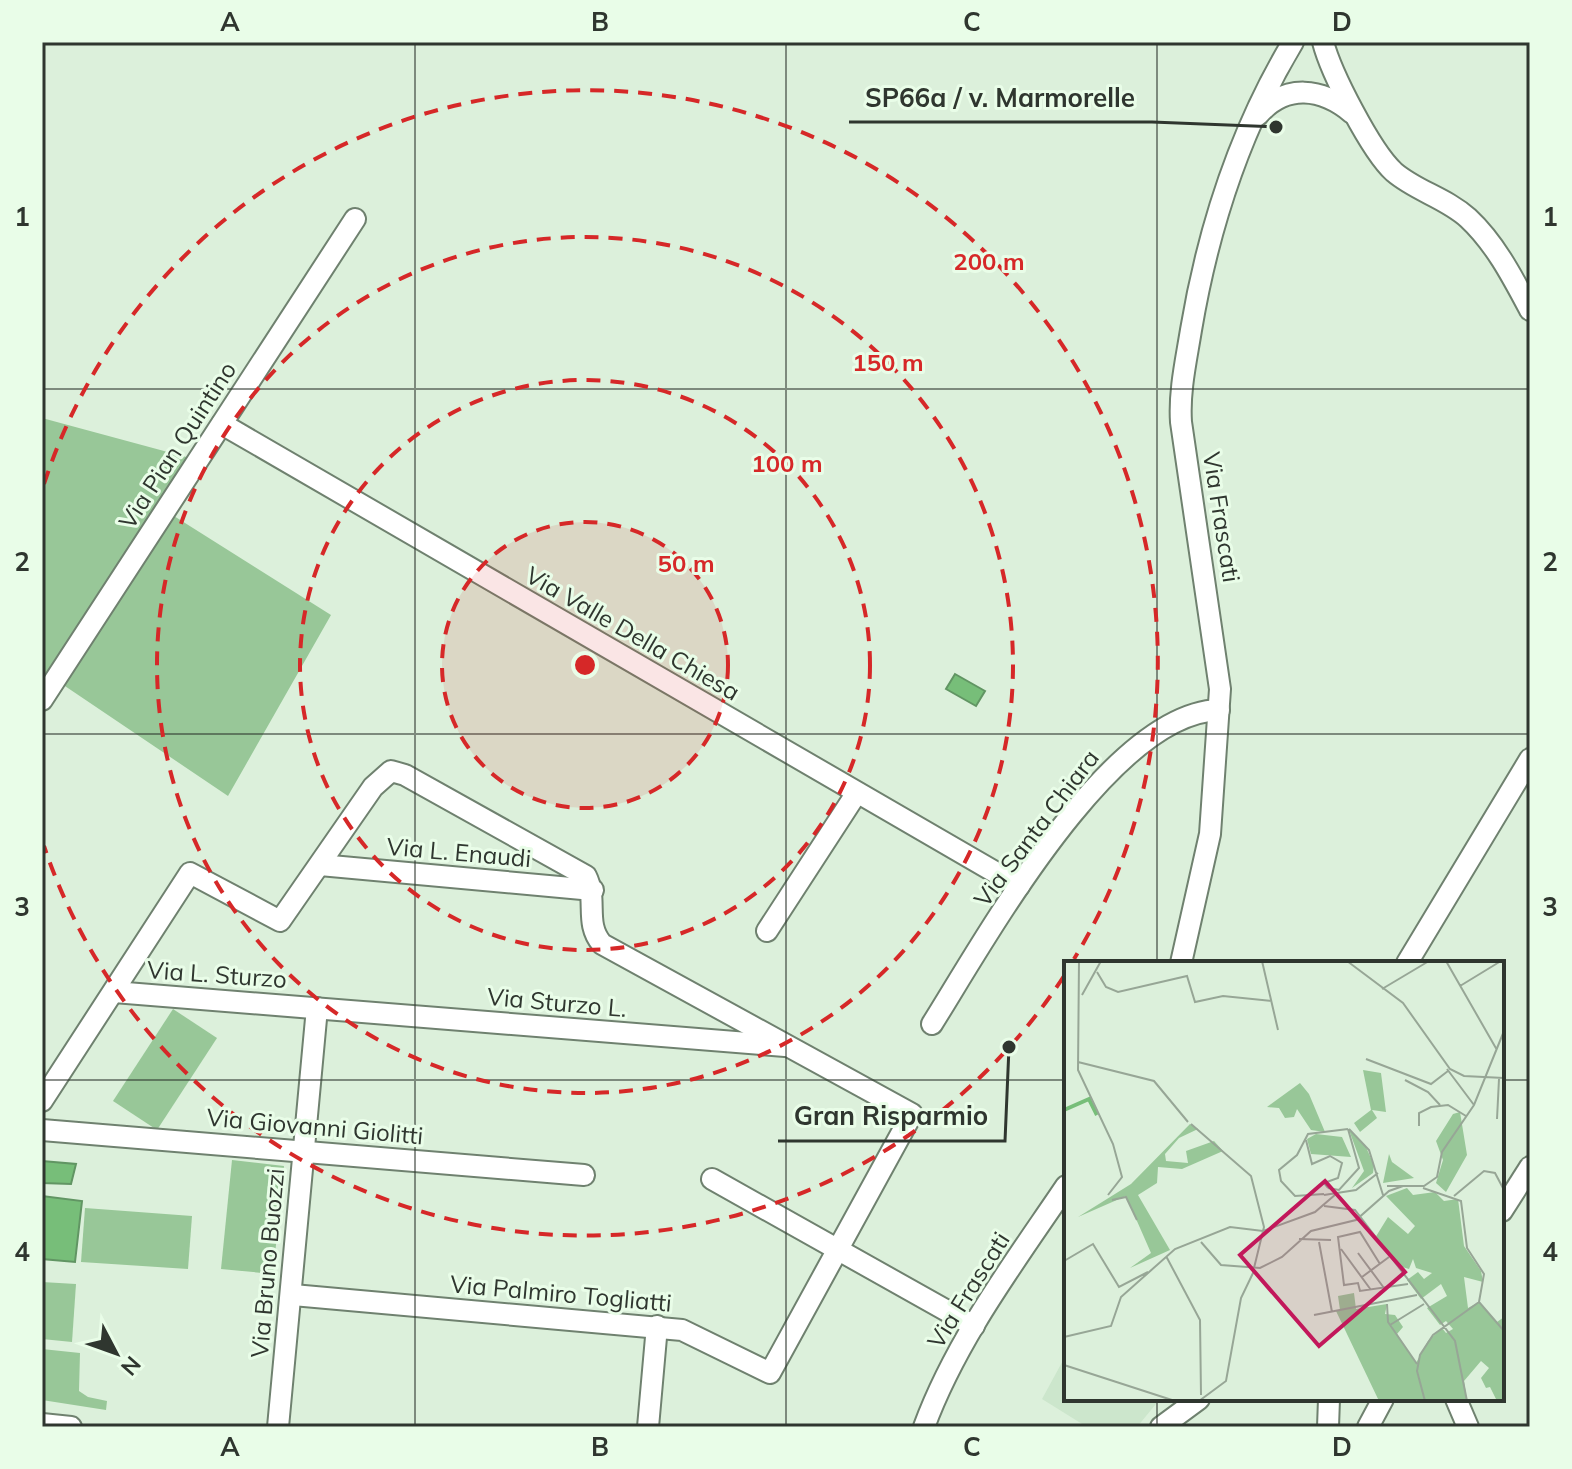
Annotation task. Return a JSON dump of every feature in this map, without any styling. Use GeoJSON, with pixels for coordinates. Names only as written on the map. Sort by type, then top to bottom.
{"type":"FeatureCollection","features":[{"type":"Feature","properties":{"kind":"street","name":"Via Frascati"},"geometry":{"type":"LineString","coordinates":[[1181,961],[1210,834],[1219,710],[1218,663],[1181,422],[1181,398],[1200,283],[1242,143],[1293,42]]}},
{"type":"Feature","properties":{"kind":"street"},"geometry":{"type":"LineString","coordinates":[[1323,42],[1336,77],[1394,172],[1452,205],[1480,230],[1530,310]]}},
{"type":"Feature","properties":{"kind":"street"},"geometry":{"type":"LineString","coordinates":[[1242,143],[1264,109],[1292,93],[1324,94],[1361,121]]}},
{"type":"Feature","properties":{"kind":"street","name":"Via Pian Quintino"},"geometry":{"type":"LineString","coordinates":[[42,700],[355,219]]}},
{"type":"Feature","properties":{"kind":"street","name":"Via Valle Della Chiesa"},"geometry":{"type":"LineString","coordinates":[[222,424],[1019,886]]}},
{"type":"Feature","properties":{"kind":"street","name":"Via Santa Chiara"},"geometry":{"type":"LineString","coordinates":[[932,1024],[1019,886],[1120,758],[1183,717],[1219,710]]}},
{"type":"Feature","properties":{"kind":"street"},"geometry":{"type":"LineString","coordinates":[[1408,961],[1530,759]]}},
{"type":"Feature","properties":{"kind":"street"},"geometry":{"type":"LineString","coordinates":[[42,1101],[190,873],[280,921],[373,787],[391,771],[405,775],[586,876],[593,890],[591,923],[602,944],[912,1114],[840,1250]]}},
{"type":"Feature","properties":{"kind":"street"},"geometry":{"type":"LineString","coordinates":[[767,931],[856,794]]}},
{"type":"Feature","properties":{"kind":"street","name":"Via L. Enaudi"},"geometry":{"type":"LineString","coordinates":[[320,865],[593,890]]}},
{"type":"Feature","properties":{"kind":"street","name":"Via L. Sturzo"},"geometry":{"type":"LineString","coordinates":[[114,992],[317,1008]]}},
{"type":"Feature","properties":{"kind":"street","name":"Via Sturzo L."},"geometry":{"type":"LineString","coordinates":[[317,1008],[793,1047]]}},
{"type":"Feature","properties":{"kind":"street","name":"Via Bruno Buozzi"},"geometry":{"type":"LineString","coordinates":[[278,1427],[293,1295],[302,1150],[317,1008]]}},
{"type":"Feature","properties":{"kind":"street","name":"Via Giovanni Giolitti"},"geometry":{"type":"LineString","coordinates":[[42,1130],[584,1175]]}},
{"type":"Feature","properties":{"kind":"street"},"geometry":{"type":"LineString","coordinates":[[1504,1208],[1530,1167]]}},
{"type":"Feature","properties":{"kind":"street"},"geometry":{"type":"LineString","coordinates":[[712,1179],[974,1326]]}},
{"type":"Feature","properties":{"kind":"street","name":"Via Frascati"},"geometry":{"type":"LineString","coordinates":[[924,1427],[936,1393],[974,1326],[1064,1189]]}},
{"type":"Feature","properties":{"kind":"street","name":"Via Palmiro Togliatti"},"geometry":{"type":"LineString","coordinates":[[293,1295],[682,1330],[770,1373],[840,1250]]}},
{"type":"Feature","properties":{"kind":"street"},"geometry":{"type":"LineString","coordinates":[[648,1427],[657,1326]]}},
{"type":"Feature","properties":{"kind":"street"},"geometry":{"type":"LineString","coordinates":[[1161,1427],[1196,1401]]}},
{"type":"Feature","properties":{"kind":"street"},"geometry":{"type":"LineString","coordinates":[[1328,1427],[1329,1401]]}},
{"type":"Feature","properties":{"kind":"street"},"geometry":{"type":"LineString","coordinates":[[1368,1427],[1382,1401]]}},
{"type":"Feature","properties":{"kind":"street"},"geometry":{"type":"LineString","coordinates":[[1457,1401],[1468,1427]]}},
{"type":"Feature","properties":{"kind":"street"},"geometry":{"type":"LineString","coordinates":[[42,1424],[71,1427]]}},
{"type":"Feature","properties":{"kind":"shaded area"},"geometry":{"type":"Polygon","coordinates":[[[42,418],[201,461],[166,511],[331,615],[228,796],[56,680],[42,700],[42,418]]]}},
{"type":"Feature","properties":{"kind":"shaded area"},"geometry":{"type":"Polygon","coordinates":[[[955,674],[985,691],[976,706],[946,689],[955,674]]]}},
{"type":"Feature","properties":{"kind":"shaded area"},"geometry":{"type":"Polygon","coordinates":[[[173,1009],[217,1038],[157,1130],[113,1101],[173,1009]]]}},
{"type":"Feature","properties":{"kind":"shaded area"},"geometry":{"type":"Polygon","coordinates":[[[232,1160],[284,1166],[273,1274],[221,1269],[232,1160]]]}},
{"type":"Feature","properties":{"kind":"shaded area"},"geometry":{"type":"Polygon","coordinates":[[[42,1161],[76,1164],[71,1184],[42,1183],[42,1161]]]}},
{"type":"Feature","properties":{"kind":"shaded area"},"geometry":{"type":"Polygon","coordinates":[[[42,1196],[82,1201],[75,1262],[42,1259],[42,1196]]]}},
{"type":"Feature","properties":{"kind":"shaded area"},"geometry":{"type":"Polygon","coordinates":[[[85,1208],[192,1216],[188,1269],[81,1262],[85,1208]]]}},
{"type":"Feature","properties":{"kind":"shaded area"},"geometry":{"type":"Polygon","coordinates":[[[42,1282],[76,1284],[72,1342],[42,1339],[42,1282]]]}},
{"type":"Feature","properties":{"kind":"shaded area"},"geometry":{"type":"Polygon","coordinates":[[[42,1349],[80,1353],[79,1391],[88,1397],[107,1401],[106,1410],[42,1400],[42,1349]]]}},
{"type":"Feature","properties":{"kind":"shaded area"},"geometry":{"type":"Polygon","coordinates":[[[1064,1359],[1064,1401],[1158,1401],[1137,1427],[1087,1427],[1042,1399],[1064,1359]]]}},
{"type":"Feature","properties":{"kind":"place","name":"SP66a / v. Marmorelle"},"geometry":{"type":"Point","coordinates":[1276,127]}},
{"type":"Feature","properties":{"kind":"place","name":"Gran Risparmio"},"geometry":{"type":"Point","coordinates":[1009,1047]}}]}
